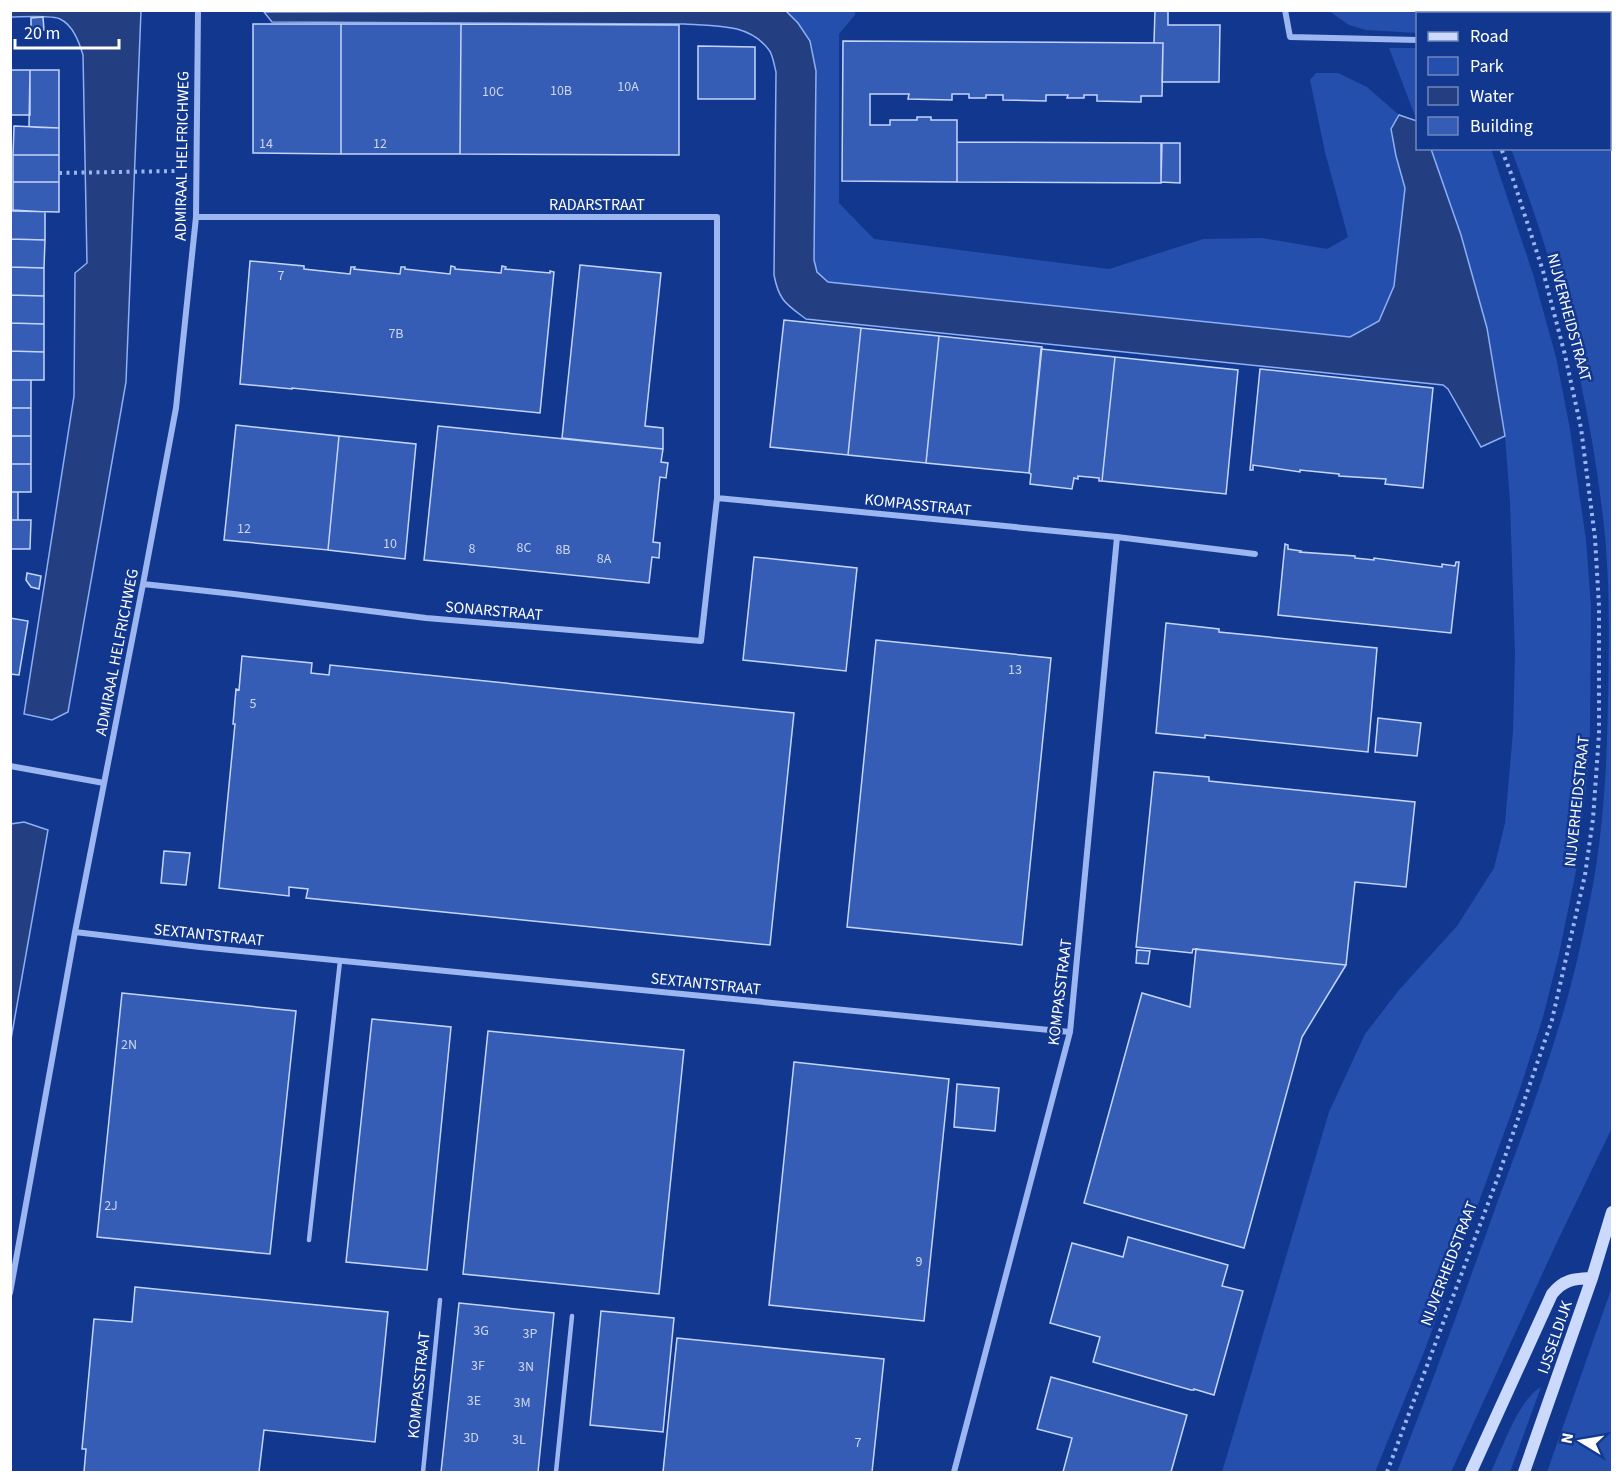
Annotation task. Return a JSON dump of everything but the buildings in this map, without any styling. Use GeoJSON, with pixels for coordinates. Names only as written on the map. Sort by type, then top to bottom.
{"type":"FeatureCollection","features":[{"type":"Feature","properties":{"kind":"street","name":"ADMIRAAL HELFRICHWEG"},"geometry":{"type":"LineString","coordinates":[[10,1293],[75,932],[176,408],[196,217],[198,10]]}},
{"type":"Feature","properties":{"kind":"street"},"geometry":{"type":"LineString","coordinates":[[1284,10],[1290,37],[1416,40]]}},
{"type":"Feature","properties":{"kind":"street","name":"RADARSTRAAT"},"geometry":{"type":"LineString","coordinates":[[196,217],[717,217],[717,498]]}},
{"type":"Feature","properties":{"kind":"street","name":"KOMPASSTRAAT"},"geometry":{"type":"LineString","coordinates":[[717,498],[1117,537],[1255,554]]}},
{"type":"Feature","properties":{"kind":"street","name":"SONARSTRAAT"},"geometry":{"type":"LineString","coordinates":[[143,584],[426,618],[701,641],[717,498]]}},
{"type":"Feature","properties":{"kind":"street","name":"KOMPASSTRAAT"},"geometry":{"type":"LineString","coordinates":[[954,1473],[1070,1032],[1117,537]]}},
{"type":"Feature","properties":{"kind":"street"},"geometry":{"type":"LineString","coordinates":[[10,766],[104,783]]}},
{"type":"Feature","properties":{"kind":"street","name":"SEXTANTSTRAAT"},"geometry":{"type":"LineString","coordinates":[[75,932],[200,947],[1070,1032]]}},
{"type":"Feature","properties":{"kind":"street","name":"IJSSELDIJK"},"geometry":{"type":"LineString","coordinates":[[1524,1473],[1592,1278],[1612,1212]]}},
{"type":"Feature","properties":{"kind":"street"},"geometry":{"type":"LineString","coordinates":[[1470,1473],[1552,1294],[1560,1285],[1574,1279],[1592,1278]]}},
{"type":"Feature","properties":{"kind":"lane"},"geometry":{"type":"LineString","coordinates":[[309,1240],[340,961]]}},
{"type":"Feature","properties":{"kind":"lane","name":"KOMPASSTRAAT"},"geometry":{"type":"LineString","coordinates":[[423,1473],[440,1300]]}},
{"type":"Feature","properties":{"kind":"lane"},"geometry":{"type":"LineString","coordinates":[[556,1473],[572,1316]]}},
{"type":"Feature","properties":{"kind":"path","name":"NIJVERHEIDSTRAAT"},"geometry":{"type":"LineString","coordinates":[[1387,1473],[1498,1177],[1552,1020],[1585,875],[1593,819],[1599,734],[1599,606],[1595,538],[1581,428],[1543,272],[1502,150]]}},
{"type":"Feature","properties":{"kind":"path"},"geometry":{"type":"LineString","coordinates":[[59,173],[178,171]]}},
{"type":"Feature","properties":{"kind":"green space"},"geometry":{"type":"Polygon","coordinates":[[[786,11],[855,11],[855,15],[839,34],[839,203],[874,239],[1109,269],[1203,239],[1262,238],[1327,249],[1348,237],[1325,152],[1310,80],[1316,73],[1338,73],[1367,87],[1399,115],[1391,129],[1405,187],[1394,286],[1379,321],[1350,337],[828,282],[817,272],[814,260],[816,71],[810,40],[786,11]]]}},
{"type":"Feature","properties":{"kind":"green space"},"geometry":{"type":"Polygon","coordinates":[[[1329,11],[1434,12],[1416,12],[1416,33],[1366,30],[1349,25],[1329,11]]]}},
{"type":"Feature","properties":{"kind":"green space"},"geometry":{"type":"Polygon","coordinates":[[[1389,48],[1416,48],[1416,118],[1389,48]]]}},
{"type":"Feature","properties":{"kind":"green space"},"geometry":{"type":"Polygon","coordinates":[[[1611,140],[1612,1128],[1451,1472],[1397,1472],[1546,1069],[1583,934],[1594,879],[1603,812],[1608,723],[1609,618],[1605,536],[1591,437],[1571,339],[1528,195],[1511,150],[1611,150],[1611,140]]]}},
{"type":"Feature","properties":{"kind":"green space"},"geometry":{"type":"Polygon","coordinates":[[[1431,150],[1491,150],[1533,274],[1556,357],[1570,429],[1586,540],[1591,607],[1590,730],[1588,771],[1576,871],[1543,1017],[1519,1092],[1424,1352],[1375,1472],[1222,1472],[1329,1112],[1365,1034],[1399,990],[1457,926],[1494,868],[1505,823],[1513,732],[1515,654],[1510,502],[1505,436],[1487,328],[1461,235],[1431,150]]]}},
{"type":"Feature","properties":{"kind":"green space"},"geometry":{"type":"Polygon","coordinates":[[[1612,1287],[1612,1472],[1547,1472],[1612,1287]]]}},
{"type":"Feature","properties":{"kind":"green space"},"geometry":{"type":"Polygon","coordinates":[[[1541,1387],[1510,1472],[1491,1472],[1518,1413],[1525,1402],[1541,1387]]]}},
{"type":"Feature","properties":{"kind":"water"},"geometry":{"type":"Polygon","coordinates":[[[11,10],[141,11],[126,382],[68,712],[52,720],[24,714],[74,396],[75,273],[87,263],[83,55],[75,34],[65,22],[51,17],[11,17],[11,10]]]}},
{"type":"Feature","properties":{"kind":"water"},"geometry":{"type":"Polygon","coordinates":[[[786,11],[798,23],[810,41],[816,71],[814,260],[817,272],[828,282],[1350,337],[1379,321],[1394,286],[1405,188],[1391,129],[1399,115],[1416,121],[1416,150],[1431,150],[1461,235],[1487,328],[1505,436],[1481,447],[1448,389],[1443,385],[806,319],[784,301],[778,291],[774,275],[776,72],[769,50],[761,41],[742,30],[685,24],[272,22],[264,12],[786,11]]]}},
{"type":"Feature","properties":{"kind":"water"},"geometry":{"type":"Polygon","coordinates":[[[24,822],[48,830],[11,1039],[11,824],[24,822]]]}}]}
